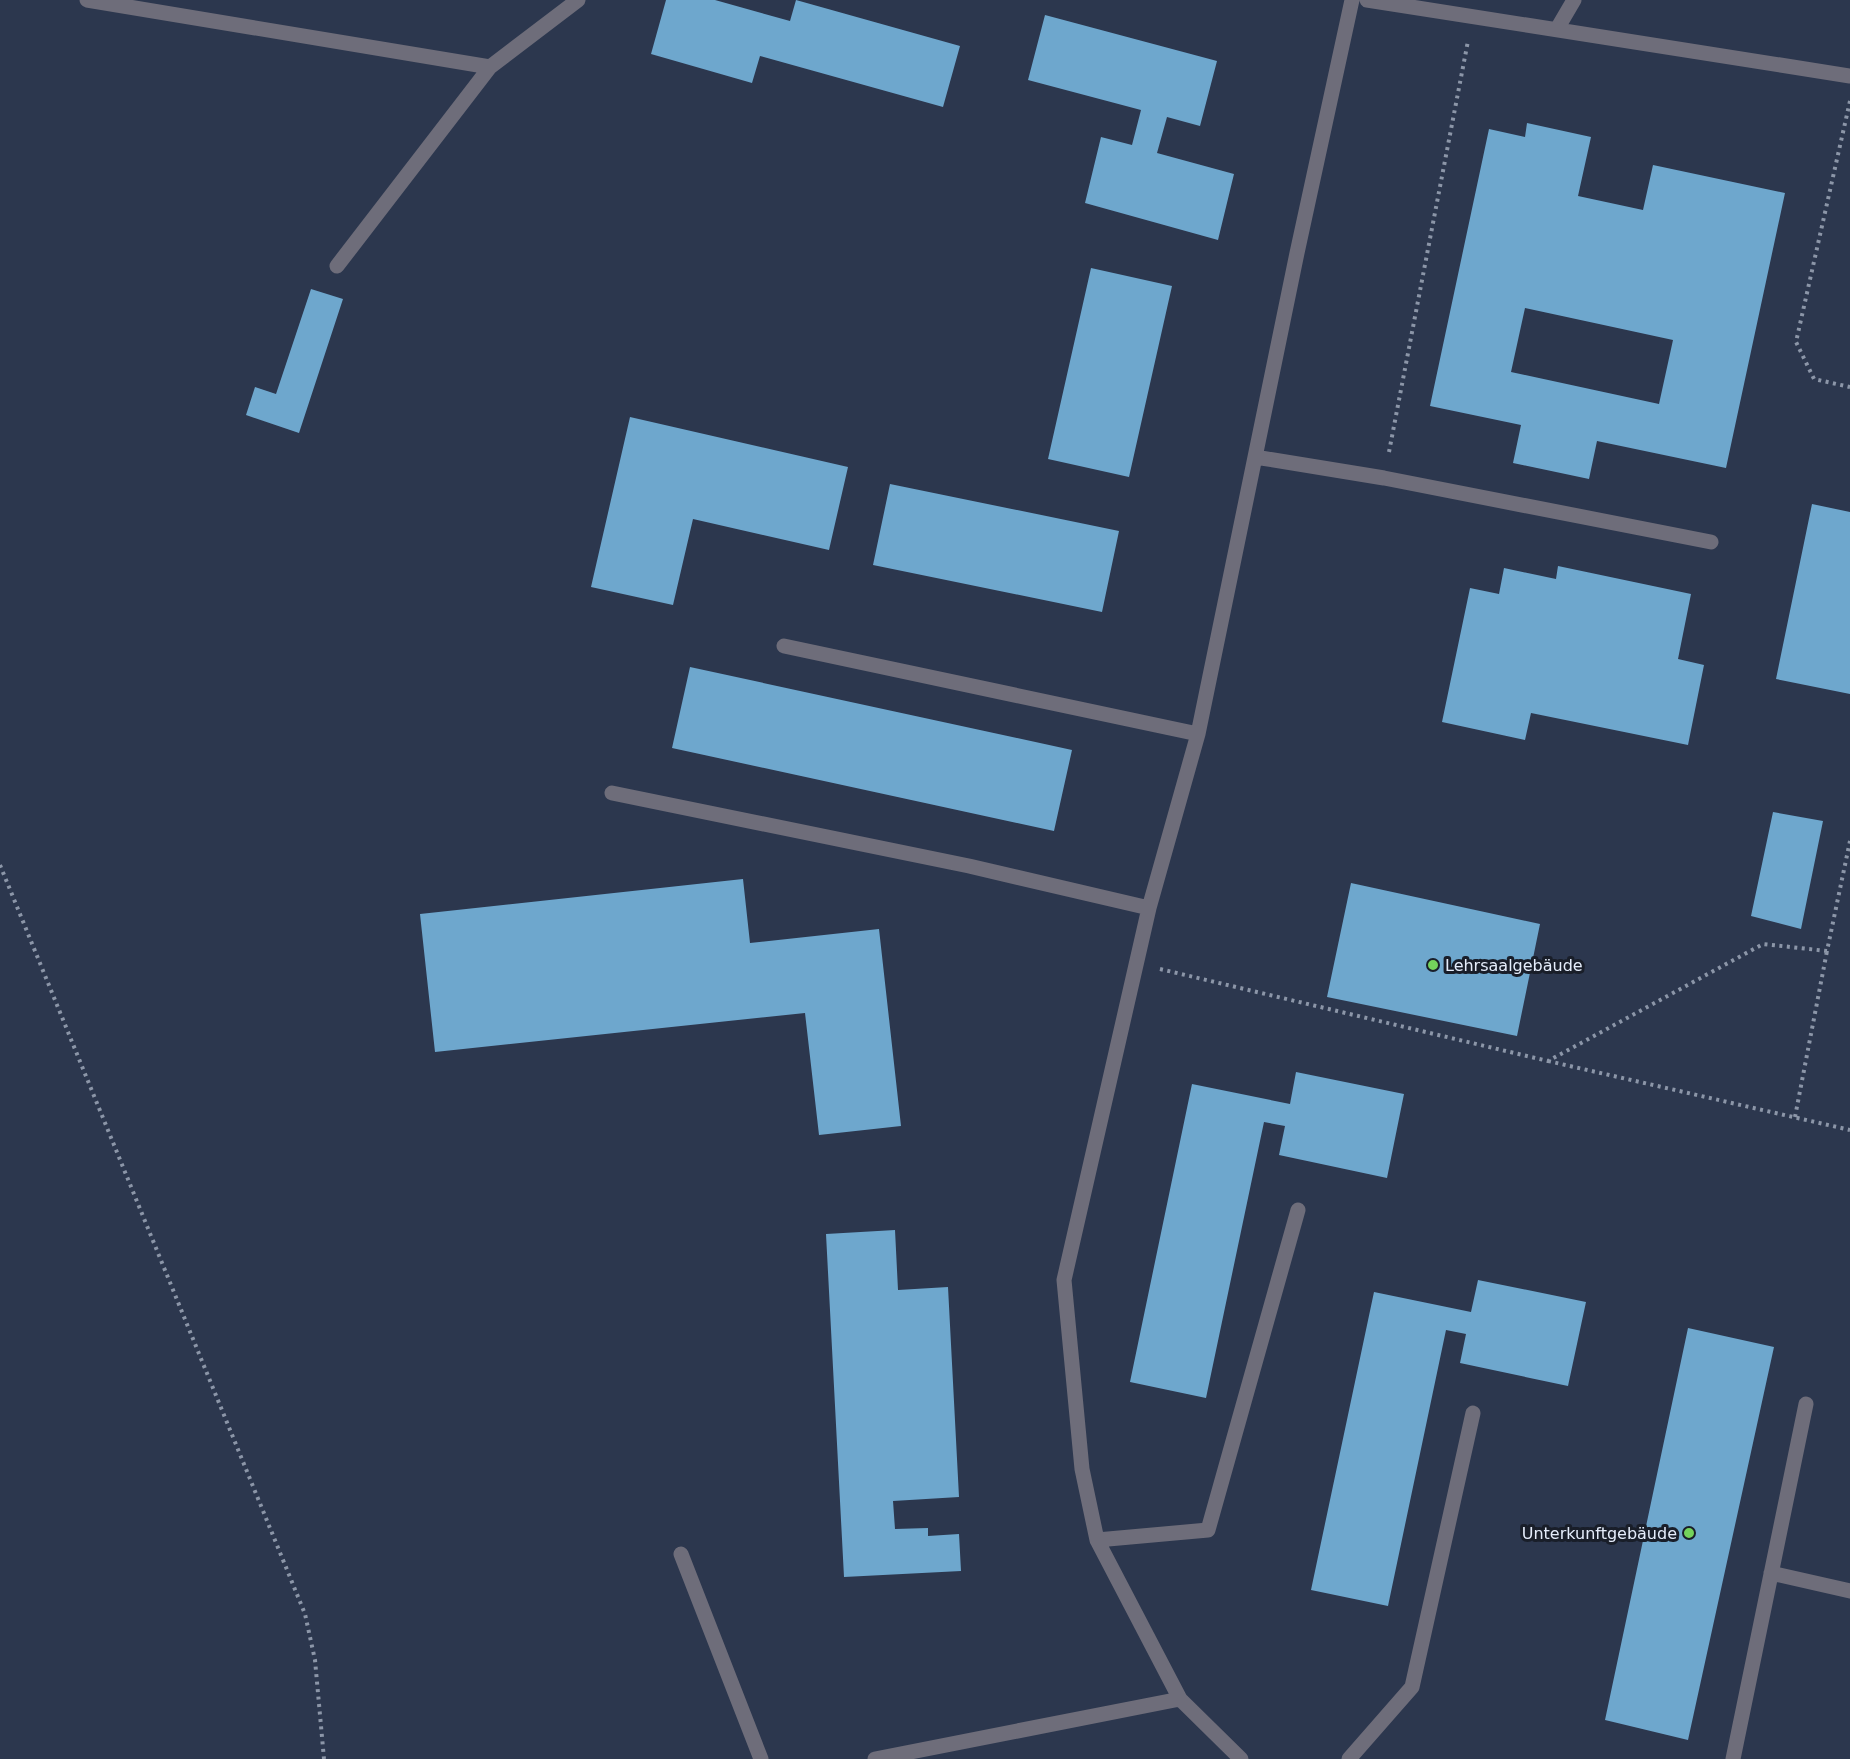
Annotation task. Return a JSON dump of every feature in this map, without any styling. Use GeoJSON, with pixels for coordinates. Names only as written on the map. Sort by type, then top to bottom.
{"type":"FeatureCollection","features":[{"type":"Feature","properties":{"kind":"lane"},"geometry":{"type":"LineString","coordinates":[[87,0],[490,67]]}},
{"type":"Feature","properties":{"kind":"lane"},"geometry":{"type":"LineString","coordinates":[[338,266],[490,67],[578,0]]}},
{"type":"Feature","properties":{"kind":"lane"},"geometry":{"type":"LineString","coordinates":[[1241,1759],[1180,1699],[1096,1540],[1082,1469],[1064,1280],[1149,908],[1198,734],[1352,0]]}},
{"type":"Feature","properties":{"kind":"lane"},"geometry":{"type":"LineString","coordinates":[[1366,0],[1850,76]]}},
{"type":"Feature","properties":{"kind":"lane"},"geometry":{"type":"LineString","coordinates":[[1557,29],[1574,0]]}},
{"type":"Feature","properties":{"kind":"lane"},"geometry":{"type":"LineString","coordinates":[[1255,457],[1384,478],[1711,542]]}},
{"type":"Feature","properties":{"kind":"lane"},"geometry":{"type":"LineString","coordinates":[[784,646],[1198,734]]}},
{"type":"Feature","properties":{"kind":"lane"},"geometry":{"type":"LineString","coordinates":[[612,793],[969,866],[1149,908]]}},
{"type":"Feature","properties":{"kind":"lane"},"geometry":{"type":"LineString","coordinates":[[1096,1540],[1208,1530],[1298,1210]]}},
{"type":"Feature","properties":{"kind":"lane"},"geometry":{"type":"LineString","coordinates":[[1733,1759],[1806,1404]]}},
{"type":"Feature","properties":{"kind":"lane"},"geometry":{"type":"LineString","coordinates":[[1349,1759],[1412,1687],[1473,1413]]}},
{"type":"Feature","properties":{"kind":"lane"},"geometry":{"type":"LineString","coordinates":[[681,1554],[761,1759]]}},
{"type":"Feature","properties":{"kind":"lane"},"geometry":{"type":"LineString","coordinates":[[1771,1573],[1850,1591]]}},
{"type":"Feature","properties":{"kind":"lane"},"geometry":{"type":"LineString","coordinates":[[875,1759],[1180,1699]]}},
{"type":"Feature","properties":{"kind":"path"},"geometry":{"type":"LineString","coordinates":[[1384,478],[1473,17]]}},
{"type":"Feature","properties":{"kind":"path"},"geometry":{"type":"LineString","coordinates":[[1850,101],[1796,342],[1814,379],[1850,387]]}},
{"type":"Feature","properties":{"kind":"path"},"geometry":{"type":"LineString","coordinates":[[1796,1117],[1850,841]]}},
{"type":"Feature","properties":{"kind":"path"},"geometry":{"type":"LineString","coordinates":[[0,865],[304,1614],[315,1660],[324,1759]]}},
{"type":"Feature","properties":{"kind":"path"},"geometry":{"type":"LineString","coordinates":[[1548,1061],[1763,944],[1827,951]]}},
{"type":"Feature","properties":{"kind":"path"},"geometry":{"type":"LineString","coordinates":[[1136,963],[1850,1130]]}},
{"type":"Feature","properties":{"kind":"building"},"geometry":{"type":"Polygon","coordinates":[[[666,0],[715,0],[790,21],[796,0],[960,46],[943,107],[760,56],[752,83],[651,54],[666,0]]]}},
{"type":"Feature","properties":{"kind":"building"},"geometry":{"type":"Polygon","coordinates":[[[1045,15],[1217,61],[1200,126],[1167,117],[1157,153],[1234,174],[1218,240],[1085,203],[1101,137],[1132,145],[1141,110],[1028,80],[1045,15]]]}},
{"type":"Feature","properties":{"kind":"building"},"geometry":{"type":"Polygon","coordinates":[[[1527,123],[1591,137],[1578,196],[1643,210],[1653,165],[1785,193],[1726,468],[1597,441],[1589,479],[1513,463],[1521,425],[1430,406],[1489,129],[1525,137],[1527,123]],[[1525,308],[1511,372],[1659,404],[1673,340],[1525,308]]]}},
{"type":"Feature","properties":{"kind":"building"},"geometry":{"type":"Polygon","coordinates":[[[1091,268],[1172,286],[1129,477],[1048,459],[1091,268]]]}},
{"type":"Feature","properties":{"kind":"building"},"geometry":{"type":"Polygon","coordinates":[[[311,289],[343,299],[299,433],[246,415],[255,387],[276,394],[311,289]]]}},
{"type":"Feature","properties":{"kind":"building"},"geometry":{"type":"Polygon","coordinates":[[[630,417],[848,467],[829,550],[693,519],[673,605],[591,587],[630,417]]]}},
{"type":"Feature","properties":{"kind":"building"},"geometry":{"type":"Polygon","coordinates":[[[890,484],[1119,531],[1102,612],[873,565],[890,484]]]}},
{"type":"Feature","properties":{"kind":"building"},"geometry":{"type":"Polygon","coordinates":[[[1812,504],[1850,512],[1850,694],[1776,679],[1812,504]]]}},
{"type":"Feature","properties":{"kind":"building"},"geometry":{"type":"Polygon","coordinates":[[[1558,566],[1691,594],[1678,659],[1704,665],[1688,745],[1531,713],[1525,740],[1442,722],[1470,588],[1499,594],[1504,568],[1556,579],[1558,566]]]}},
{"type":"Feature","properties":{"kind":"building"},"geometry":{"type":"Polygon","coordinates":[[[690,667],[1072,750],[1054,831],[672,748],[690,667]]]}},
{"type":"Feature","properties":{"kind":"building"},"geometry":{"type":"Polygon","coordinates":[[[1773,812],[1823,821],[1801,929],[1751,916],[1773,812]]]}},
{"type":"Feature","properties":{"kind":"building"},"geometry":{"type":"Polygon","coordinates":[[[743,879],[750,943],[879,929],[901,1126],[819,1135],[805,1013],[435,1052],[420,914],[743,879]]]}},
{"type":"Feature","properties":{"kind":"building","name":"Lehrsaalgebäude"},"geometry":{"type":"Polygon","coordinates":[[[1351,883],[1540,924],[1517,1036],[1327,997],[1351,883]]]}},
{"type":"Feature","properties":{"kind":"building"},"geometry":{"type":"Polygon","coordinates":[[[1296,1072],[1404,1094],[1387,1178],[1279,1155],[1285,1126],[1264,1122],[1206,1398],[1130,1382],[1192,1084],[1290,1104],[1296,1072]]]}},
{"type":"Feature","properties":{"kind":"building"},"geometry":{"type":"Polygon","coordinates":[[[895,1230],[898,1290],[948,1287],[959,1497],[893,1501],[895,1529],[928,1528],[928,1536],[959,1534],[961,1571],[844,1577],[826,1234],[895,1230]]]}},
{"type":"Feature","properties":{"kind":"building"},"geometry":{"type":"Polygon","coordinates":[[[1478,1280],[1586,1302],[1568,1386],[1460,1363],[1466,1334],[1446,1330],[1388,1606],[1311,1590],[1374,1292],[1471,1312],[1478,1280]]]}},
{"type":"Feature","properties":{"kind":"building","name":"Unterkunftgebäude"},"geometry":{"type":"Polygon","coordinates":[[[1688,1328],[1774,1347],[1688,1740],[1605,1720],[1688,1328]]]}},
{"type":"Feature","properties":{"kind":"place","name":"Lehrsaalgebäude"},"geometry":{"type":"Point","coordinates":[1433,965]}},
{"type":"Feature","properties":{"kind":"place","name":"Unterkunftgebäude"},"geometry":{"type":"Point","coordinates":[1689,1533]}}]}
